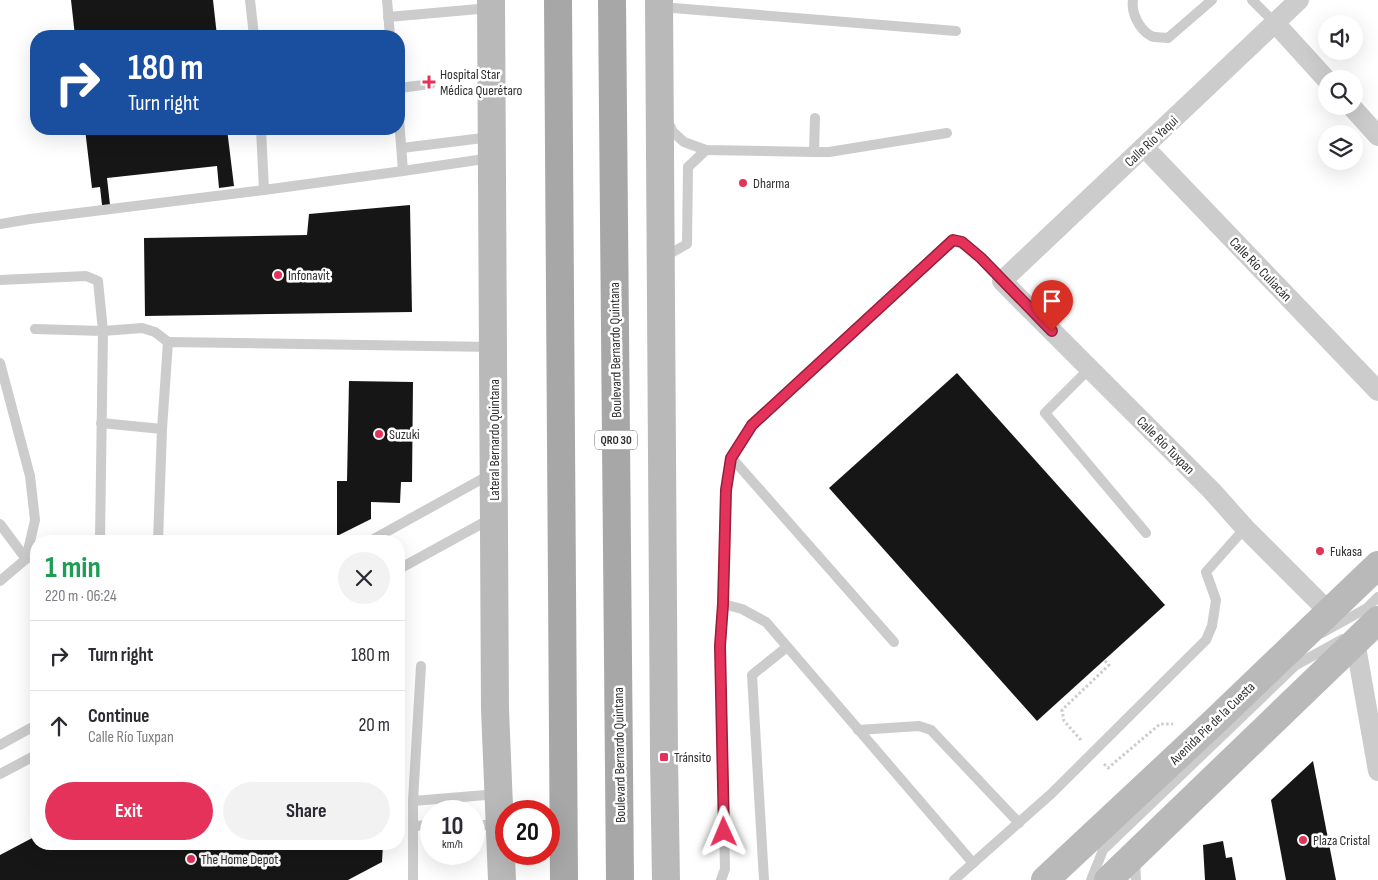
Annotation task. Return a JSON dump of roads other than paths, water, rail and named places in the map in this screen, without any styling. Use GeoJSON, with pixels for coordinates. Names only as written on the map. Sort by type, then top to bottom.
{"type":"FeatureCollection","features":[{"type":"Feature","properties":{"kind":"main road"},"geometry":{"type":"LineString","coordinates":[[558,0],[564,880]]}},
{"type":"Feature","properties":{"kind":"main road","name":"Boulevard Bernardo Quintana"},"geometry":{"type":"LineString","coordinates":[[612,0],[620,880]]}},
{"type":"Feature","properties":{"kind":"street","name":"Calle Río Yaqui"},"geometry":{"type":"LineString","coordinates":[[1002,281],[1299,0]]}},
{"type":"Feature","properties":{"kind":"street","name":"Lateral Bernardo Quintana"},"geometry":{"type":"LineString","coordinates":[[491,4],[495,709],[499,794],[487,825],[502,880]]}},
{"type":"Feature","properties":{"kind":"street"},"geometry":{"type":"LineString","coordinates":[[659,4],[666,880]]}},
{"type":"Feature","properties":{"kind":"street"},"geometry":{"type":"LineString","coordinates":[[1275,23],[1318,71]]}},
{"type":"Feature","properties":{"kind":"street"},"geometry":{"type":"LineString","coordinates":[[1359,115],[1377,134]]}},
{"type":"Feature","properties":{"kind":"street","name":"Calle Río Culiacán"},"geometry":{"type":"LineString","coordinates":[[1144,147],[1378,391]]}},
{"type":"Feature","properties":{"kind":"street","name":"Calle Río Tuxpan"},"geometry":{"type":"LineString","coordinates":[[1002,281],[1328,611]]}},
{"type":"Feature","properties":{"kind":"street","name":"Avenida Pie de la Cuesta"},"geometry":{"type":"LineString","coordinates":[[1045,880],[1378,565]]}},
{"type":"Feature","properties":{"kind":"street"},"geometry":{"type":"LineString","coordinates":[[1108,880],[1135,867],[1355,641],[1378,620]]}},
{"type":"Feature","properties":{"kind":"street"},"geometry":{"type":"LineString","coordinates":[[1355,641],[1378,771]]}},
{"type":"Feature","properties":{"kind":"lane"},"geometry":{"type":"LineString","coordinates":[[250,0],[253,30]]}},
{"type":"Feature","properties":{"kind":"lane"},"geometry":{"type":"LineString","coordinates":[[387,0],[389,30]]}},
{"type":"Feature","properties":{"kind":"lane"},"geometry":{"type":"LineString","coordinates":[[1133,0],[1132,8],[1140,26],[1153,37],[1168,38],[1212,0]]}},
{"type":"Feature","properties":{"kind":"lane"},"geometry":{"type":"LineString","coordinates":[[1252,0],[1275,23]]}},
{"type":"Feature","properties":{"kind":"lane"},"geometry":{"type":"LineString","coordinates":[[388,17],[491,4]]}},
{"type":"Feature","properties":{"kind":"lane"},"geometry":{"type":"LineString","coordinates":[[659,4],[956,30]]}},
{"type":"Feature","properties":{"kind":"lane"},"geometry":{"type":"LineString","coordinates":[[405,87],[431,84]]}},
{"type":"Feature","properties":{"kind":"lane"},"geometry":{"type":"LineString","coordinates":[[660,106],[674,132],[684,142],[706,150],[829,152],[947,133]]}},
{"type":"Feature","properties":{"kind":"lane"},"geometry":{"type":"LineString","coordinates":[[814,152],[815,118]]}},
{"type":"Feature","properties":{"kind":"lane"},"geometry":{"type":"LineString","coordinates":[[262,135],[264,190]]}},
{"type":"Feature","properties":{"kind":"lane"},"geometry":{"type":"LineString","coordinates":[[401,135],[403,171]]}},
{"type":"Feature","properties":{"kind":"lane"},"geometry":{"type":"LineString","coordinates":[[402,148],[492,148]]}},
{"type":"Feature","properties":{"kind":"lane"},"geometry":{"type":"LineString","coordinates":[[0,224],[403,171],[492,148]]}},
{"type":"Feature","properties":{"kind":"lane"},"geometry":{"type":"LineString","coordinates":[[661,259],[687,244],[688,167],[706,150]]}},
{"type":"Feature","properties":{"kind":"lane"},"geometry":{"type":"LineString","coordinates":[[721,880],[725,869],[720,646],[726,490],[731,458],[752,425],[953,240],[962,242],[981,258],[1002,281]]}},
{"type":"Feature","properties":{"kind":"lane"},"geometry":{"type":"LineString","coordinates":[[0,280],[86,276],[98,281],[103,331],[100,535]]}},
{"type":"Feature","properties":{"kind":"lane"},"geometry":{"type":"LineString","coordinates":[[35,328],[103,331],[142,328],[155,332],[168,342],[493,347]]}},
{"type":"Feature","properties":{"kind":"lane"},"geometry":{"type":"LineString","coordinates":[[158,535],[162,429],[168,342]]}},
{"type":"Feature","properties":{"kind":"lane"},"geometry":{"type":"LineString","coordinates":[[0,363],[30,476],[35,520],[32,535]]}},
{"type":"Feature","properties":{"kind":"lane"},"geometry":{"type":"LineString","coordinates":[[1089,369],[1045,413],[1146,533]]}},
{"type":"Feature","properties":{"kind":"lane"},"geometry":{"type":"LineString","coordinates":[[101,424],[162,429]]}},
{"type":"Feature","properties":{"kind":"lane"},"geometry":{"type":"LineString","coordinates":[[731,458],[894,642]]}},
{"type":"Feature","properties":{"kind":"lane"},"geometry":{"type":"LineString","coordinates":[[381,535],[494,473]]}},
{"type":"Feature","properties":{"kind":"lane"},"geometry":{"type":"LineString","coordinates":[[405,567],[494,518]]}},
{"type":"Feature","properties":{"kind":"lane"},"geometry":{"type":"LineString","coordinates":[[0,524],[26,559]]}},
{"type":"Feature","properties":{"kind":"lane"},"geometry":{"type":"LineString","coordinates":[[954,880],[1051,794],[1206,640],[1212,626],[1216,600],[1206,572],[1245,528]]}},
{"type":"Feature","properties":{"kind":"lane"},"geometry":{"type":"LineString","coordinates":[[0,581],[26,559],[30,542]]}},
{"type":"Feature","properties":{"kind":"lane"},"geometry":{"type":"LineString","coordinates":[[1284,654],[1367,608],[1378,597]]}},
{"type":"Feature","properties":{"kind":"lane"},"geometry":{"type":"LineString","coordinates":[[723,604],[742,610],[766,622],[973,863]]}},
{"type":"Feature","properties":{"kind":"lane"},"geometry":{"type":"LineString","coordinates":[[1091,880],[1103,850],[1296,664],[1378,620]]}},
{"type":"Feature","properties":{"kind":"lane"},"geometry":{"type":"LineString","coordinates":[[764,880],[752,675],[787,647]]}},
{"type":"Feature","properties":{"kind":"lane"},"geometry":{"type":"LineString","coordinates":[[413,880],[413,801],[421,666]]}},
{"type":"Feature","properties":{"kind":"lane"},"geometry":{"type":"LineString","coordinates":[[858,730],[919,726],[931,730],[1018,823]]}},
{"type":"Feature","properties":{"kind":"lane"},"geometry":{"type":"LineString","coordinates":[[0,746],[30,729]]}},
{"type":"Feature","properties":{"kind":"lane"},"geometry":{"type":"LineString","coordinates":[[0,774],[30,758]]}},
{"type":"Feature","properties":{"kind":"lane"},"geometry":{"type":"LineString","coordinates":[[413,801],[499,794]]}},
{"type":"Feature","properties":{"kind":"lane"},"geometry":{"type":"LineString","coordinates":[[413,826],[420,826]]}},
{"type":"Feature","properties":{"kind":"place","name":"Hospital Star Médica Querétaro"},"geometry":{"type":"Point","coordinates":[429,82]}},
{"type":"Feature","properties":{"kind":"place","name":"Dharma"},"geometry":{"type":"Point","coordinates":[743,183]}},
{"type":"Feature","properties":{"kind":"place","name":"Infonavit"},"geometry":{"type":"Point","coordinates":[278,275]}},
{"type":"Feature","properties":{"kind":"place","name":"Suzuki"},"geometry":{"type":"Point","coordinates":[379,434]}},
{"type":"Feature","properties":{"kind":"place","name":"Fukasa"},"geometry":{"type":"Point","coordinates":[1320,551]}},
{"type":"Feature","properties":{"kind":"place","name":"Tránsito"},"geometry":{"type":"Point","coordinates":[664,757]}},
{"type":"Feature","properties":{"kind":"place","name":"Plaza Cristal"},"geometry":{"type":"Point","coordinates":[1303,840]}},
{"type":"Feature","properties":{"kind":"place","name":"The Home Depot"},"geometry":{"type":"Point","coordinates":[191,859]}}]}
